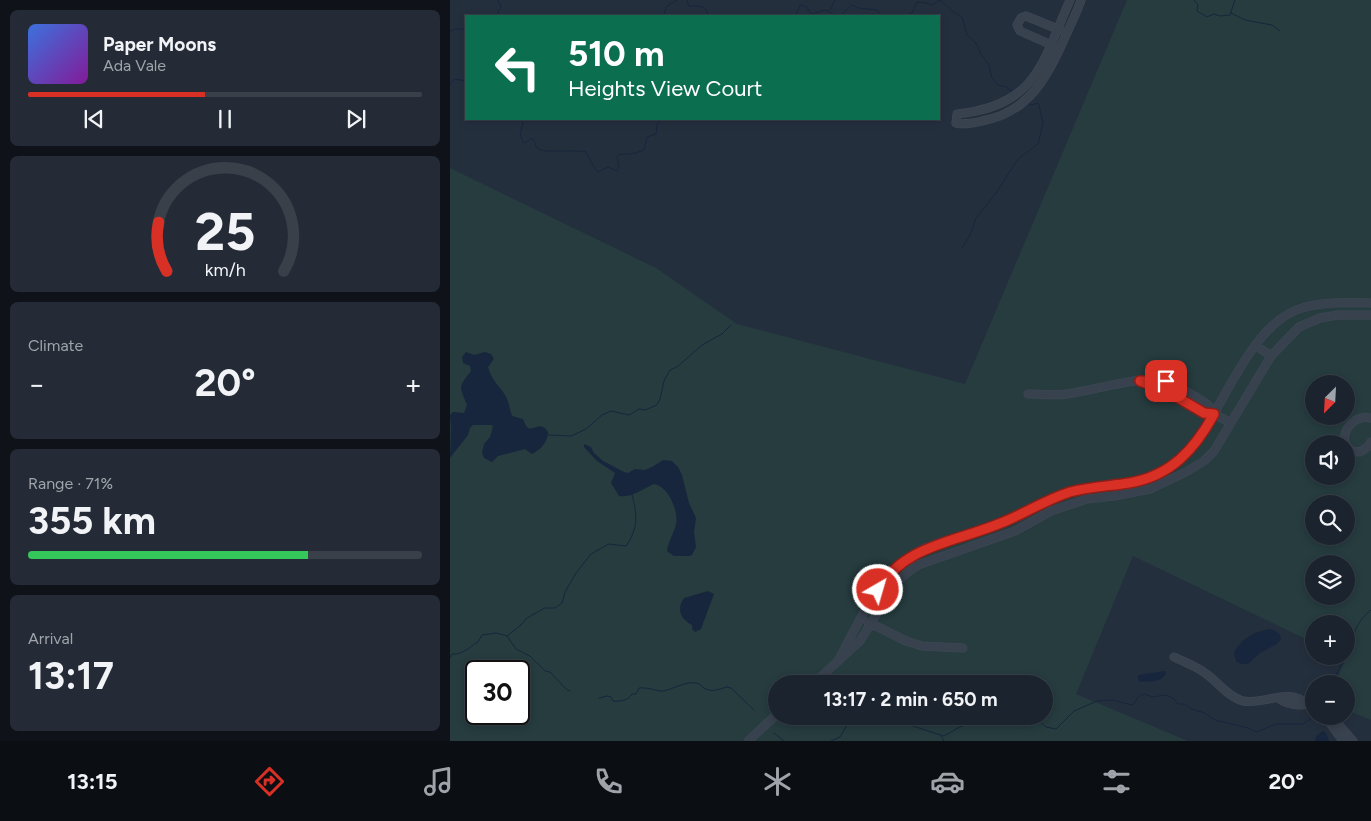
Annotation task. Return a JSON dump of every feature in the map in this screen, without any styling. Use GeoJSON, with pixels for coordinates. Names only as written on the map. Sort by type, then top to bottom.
{"type":"FeatureCollection","features":[{"type":"Feature","properties":{"kind":"street"},"geometry":{"type":"LineString","coordinates":[[1070,0],[1040,70],[1023,89],[1011,100],[977,112],[957,114],[956,123],[965,125],[993,120],[1009,112],[1029,98],[1046,79],[1080,0]]}},
{"type":"Feature","properties":{"kind":"street"},"geometry":{"type":"LineString","coordinates":[[1060,49],[1020,31],[1018,25],[1021,18],[1026,16],[1067,33]]}},
{"type":"Feature","properties":{"kind":"street"},"geometry":{"type":"LineString","coordinates":[[1033,78],[1041,83]]}},
{"type":"Feature","properties":{"kind":"street"},"geometry":{"type":"LineString","coordinates":[[988,108],[993,120]]}},
{"type":"Feature","properties":{"kind":"street"},"geometry":{"type":"LineString","coordinates":[[838,660],[884,580],[907,559],[926,548],[1000,524],[1047,500],[1079,490],[1145,479],[1170,466],[1186,454],[1197,442],[1255,345],[1282,317],[1300,308],[1318,304],[1371,303]]}},
{"type":"Feature","properties":{"kind":"street"},"geometry":{"type":"LineString","coordinates":[[1318,304],[1320,318]]}},
{"type":"Feature","properties":{"kind":"street"},"geometry":{"type":"LineString","coordinates":[[822,675],[856,645],[894,585],[914,568],[929,560],[1015,531],[1051,511],[1083,500],[1150,488],[1176,477],[1209,457],[1218,447],[1230,423],[1271,356],[1299,327],[1320,318],[1338,315],[1371,315]]}},
{"type":"Feature","properties":{"kind":"street"},"geometry":{"type":"LineString","coordinates":[[1255,345],[1271,356]]}},
{"type":"Feature","properties":{"kind":"street"},"geometry":{"type":"LineString","coordinates":[[1028,394],[1066,394],[1140,381],[1160,380],[1174,384],[1210,405],[1214,414],[1230,423]]}},
{"type":"Feature","properties":{"kind":"street"},"geometry":{"type":"LineString","coordinates":[[1345,435],[1345,430],[1354,420],[1366,417],[1371,418]]}},
{"type":"Feature","properties":{"kind":"street"},"geometry":{"type":"LineString","coordinates":[[1355,451],[1360,452],[1369,446],[1371,442]]}},
{"type":"Feature","properties":{"kind":"street"},"geometry":{"type":"LineString","coordinates":[[1170,466],[1176,477]]}},
{"type":"Feature","properties":{"kind":"street"},"geometry":{"type":"LineString","coordinates":[[1079,490],[1083,500]]}},
{"type":"Feature","properties":{"kind":"street"},"geometry":{"type":"LineString","coordinates":[[975,532],[978,544]]}},
{"type":"Feature","properties":{"kind":"street"},"geometry":{"type":"LineString","coordinates":[[907,559],[914,568]]}},
{"type":"Feature","properties":{"kind":"street"},"geometry":{"type":"LineString","coordinates":[[862,618],[906,641],[922,646],[963,648]]}},
{"type":"Feature","properties":{"kind":"street"},"geometry":{"type":"LineString","coordinates":[[1174,657],[1203,672],[1226,691],[1243,700],[1278,698],[1284,702],[1305,706]]}},
{"type":"Feature","properties":{"kind":"street"},"geometry":{"type":"LineString","coordinates":[[748,741],[768,723]]}},
{"type":"Feature","properties":{"kind":"street"},"geometry":{"type":"LineString","coordinates":[[1338,725],[1349,741]]}},
{"type":"Feature","properties":{"kind":"street"},"geometry":{"type":"LineString","coordinates":[[755,741],[758,732]]}},
{"type":"Feature","properties":{"kind":"green space"},"geometry":{"type":"Polygon","coordinates":[[[1127,0],[1371,0],[1371,720],[1355,714],[1355,675],[1339,675],[1343,665],[1355,665],[1355,615],[1305,615],[1305,639],[1133,556],[1076,694],[1188,741],[450,741],[450,168],[656,268],[737,324],[965,384],[1127,0]]]}},
{"type":"Feature","properties":{"kind":"water"},"geometry":{"type":"Polygon","coordinates":[[[466,352],[474,355],[485,352],[491,354],[494,359],[488,367],[489,371],[507,398],[512,416],[523,419],[529,429],[540,426],[548,432],[545,442],[538,450],[532,454],[525,449],[498,456],[492,462],[484,458],[482,453],[484,444],[490,437],[493,426],[473,425],[468,435],[450,458],[450,415],[453,412],[464,413],[467,405],[461,390],[462,384],[471,371],[470,366],[463,363],[462,357],[466,352]]]}},
{"type":"Feature","properties":{"kind":"water"},"geometry":{"type":"Polygon","coordinates":[[[584,444],[591,447],[594,453],[603,461],[628,473],[635,469],[645,470],[663,460],[672,461],[678,467],[689,503],[696,518],[694,532],[696,547],[692,555],[674,556],[667,551],[675,527],[676,513],[664,489],[654,484],[632,494],[619,496],[611,483],[615,473],[597,461],[584,447],[584,444]]]}},
{"type":"Feature","properties":{"kind":"water"},"geometry":{"type":"Polygon","coordinates":[[[708,591],[714,594],[701,629],[695,632],[692,629],[692,625],[681,614],[680,606],[684,598],[708,591]]]}},
{"type":"Feature","properties":{"kind":"water"},"geometry":{"type":"Polygon","coordinates":[[[1270,629],[1280,635],[1281,639],[1277,644],[1260,653],[1248,664],[1241,664],[1236,661],[1234,653],[1244,640],[1254,634],[1270,629]]]}},
{"type":"Feature","properties":{"kind":"water"},"geometry":{"type":"Polygon","coordinates":[[[1165,671],[1164,676],[1159,680],[1141,682],[1138,680],[1138,675],[1165,671]]]}},
{"type":"Feature","properties":{"kind":"water"},"geometry":{"type":"Polygon","coordinates":[[[1323,731],[1326,733],[1329,741],[1315,741],[1316,736],[1323,731]]]}},
{"type":"Feature","properties":{"kind":"waterway"},"geometry":{"type":"LineString","coordinates":[[497,15],[501,7],[498,0]]}},
{"type":"Feature","properties":{"kind":"waterway"},"geometry":{"type":"LineString","coordinates":[[664,15],[666,7],[677,0]]}},
{"type":"Feature","properties":{"kind":"waterway"},"geometry":{"type":"LineString","coordinates":[[687,0],[689,6],[705,8],[708,15]]}},
{"type":"Feature","properties":{"kind":"waterway"},"geometry":{"type":"LineString","coordinates":[[830,10],[835,0]]}},
{"type":"Feature","properties":{"kind":"waterway"},"geometry":{"type":"LineString","coordinates":[[940,0],[962,17],[967,35],[976,43],[989,65],[992,78],[998,85],[1006,87],[1013,92]]}},
{"type":"Feature","properties":{"kind":"waterway"},"geometry":{"type":"LineString","coordinates":[[909,15],[912,13],[917,2],[932,5],[940,0]]}},
{"type":"Feature","properties":{"kind":"waterway"},"geometry":{"type":"LineString","coordinates":[[1194,0],[1198,5],[1197,11],[1207,17],[1214,14],[1220,16],[1230,15],[1235,0]]}},
{"type":"Feature","properties":{"kind":"waterway"},"geometry":{"type":"LineString","coordinates":[[794,15],[800,5],[807,7],[812,14],[825,10],[835,15]]}},
{"type":"Feature","properties":{"kind":"waterway"},"geometry":{"type":"LineString","coordinates":[[841,15],[852,5],[858,8],[877,10],[881,15]]}},
{"type":"Feature","properties":{"kind":"waterway"},"geometry":{"type":"LineString","coordinates":[[1231,13],[1245,20],[1272,25],[1280,31]]}},
{"type":"Feature","properties":{"kind":"waterway"},"geometry":{"type":"LineString","coordinates":[[450,31],[465,29]]}},
{"type":"Feature","properties":{"kind":"waterway"},"geometry":{"type":"LineString","coordinates":[[450,85],[454,79],[465,81]]}},
{"type":"Feature","properties":{"kind":"waterway"},"geometry":{"type":"LineString","coordinates":[[962,248],[970,235],[976,218],[994,196],[1018,159],[1038,144],[1043,123],[1039,105],[1038,103],[1031,105],[1028,103]]}},
{"type":"Feature","properties":{"kind":"waterway"},"geometry":{"type":"LineString","coordinates":[[521,120],[523,123],[520,134],[523,142],[525,143],[532,138],[536,147],[540,150],[586,152],[598,172],[608,167],[617,171],[619,167],[617,158],[619,154],[632,154],[644,150],[647,137],[656,134],[660,120]]}},
{"type":"Feature","properties":{"kind":"waterway"},"geometry":{"type":"LineString","coordinates":[[548,435],[571,436],[586,429],[602,415],[611,411],[629,415],[639,409],[645,410],[657,405],[664,381],[670,370],[677,367],[702,345],[722,334],[731,325]]}},
{"type":"Feature","properties":{"kind":"waterway"},"geometry":{"type":"LineString","coordinates":[[507,636],[527,618],[545,608],[555,608],[562,603],[565,592],[576,573],[591,554],[609,544],[626,546],[633,533],[636,521],[632,494]]}},
{"type":"Feature","properties":{"kind":"waterway"},"geometry":{"type":"LineString","coordinates":[[1355,631],[1361,620],[1371,610]]}},
{"type":"Feature","properties":{"kind":"waterway"},"geometry":{"type":"LineString","coordinates":[[450,658],[452,654],[463,652],[478,642],[482,635],[496,633],[507,636],[516,649],[530,656],[570,691]]}},
{"type":"Feature","properties":{"kind":"waterway"},"geometry":{"type":"LineString","coordinates":[[1336,675],[1341,665]]}},
{"type":"Feature","properties":{"kind":"waterway"},"geometry":{"type":"LineString","coordinates":[[599,698],[607,696],[611,697],[613,701],[621,701],[629,698],[632,694],[636,694],[639,688],[663,691],[684,684],[697,683],[710,690],[731,688],[754,710]]}},
{"type":"Feature","properties":{"kind":"waterway"},"geometry":{"type":"LineString","coordinates":[[1044,725],[1056,729],[1074,711],[1097,701],[1113,700],[1132,705],[1138,697],[1144,694],[1153,697],[1166,695],[1173,698],[1178,704],[1185,704],[1191,709],[1205,713],[1215,720],[1257,732],[1276,724],[1305,723]]}},
{"type":"Feature","properties":{"kind":"waterway"},"geometry":{"type":"LineString","coordinates":[[831,741],[840,737],[847,725]]}},
{"type":"Feature","properties":{"kind":"waterway"},"geometry":{"type":"LineString","coordinates":[[910,725],[944,736],[965,725]]}},
{"type":"Feature","properties":{"kind":"waterway"},"geometry":{"type":"LineString","coordinates":[[774,733],[784,741]]}},
{"type":"Feature","properties":{"kind":"waterway"},"geometry":{"type":"LineString","coordinates":[[941,736],[944,741]]}},
{"type":"Feature","properties":{"kind":"route"},"geometry":{"type":"LineString","coordinates":[[878,590],[893,570],[912,555],[926,548],[1000,524],[1047,500],[1071,492],[1145,479],[1180,460],[1197,442],[1214,414],[1204,413],[1170,393],[1140,381],[1166,381]]}}]}
